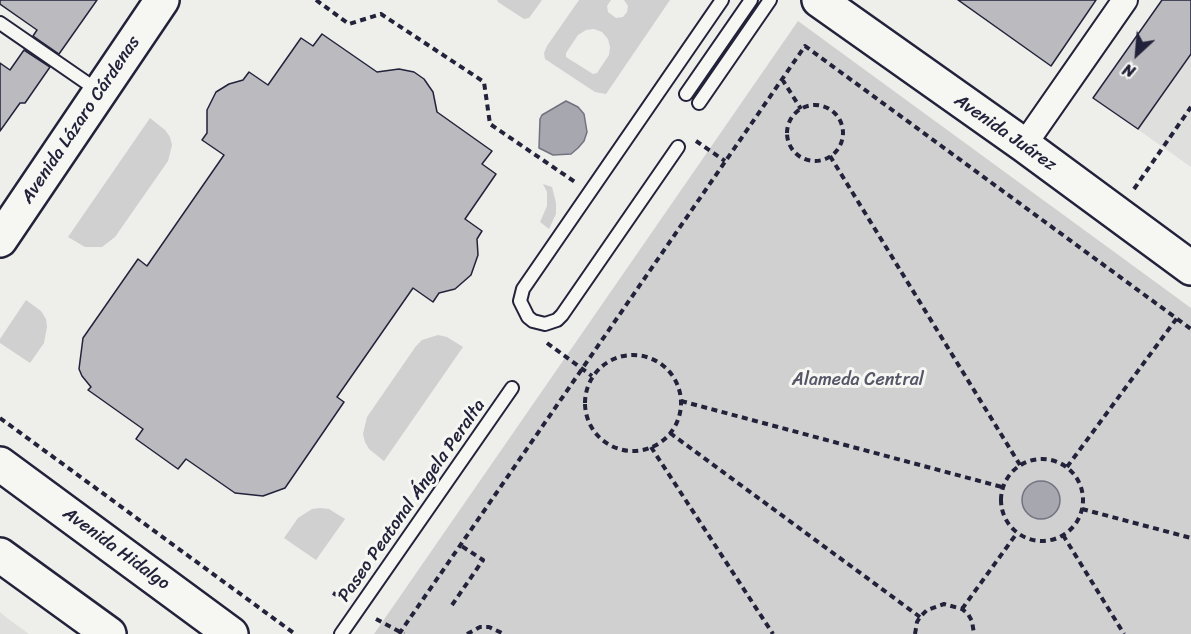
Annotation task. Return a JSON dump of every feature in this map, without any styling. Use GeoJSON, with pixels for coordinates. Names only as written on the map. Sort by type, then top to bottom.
{"type":"FeatureCollection","features":[{"type":"Feature","properties":{"kind":"main road","name":"Avenida Lázaro Cárdenas"},"geometry":{"type":"LineString","coordinates":[[0,240],[162,0]]}},
{"type":"Feature","properties":{"kind":"main road","name":"Avenida Juárez"},"geometry":{"type":"LineString","coordinates":[[819,0],[1024,145],[1191,268]]}},
{"type":"Feature","properties":{"kind":"main road","name":"Avenida Hidalgo"},"geometry":{"type":"LineString","coordinates":[[0,464],[231,634]]}},
{"type":"Feature","properties":{"kind":"main road"},"geometry":{"type":"LineString","coordinates":[[0,555],[109,634]]}},
{"type":"Feature","properties":{"kind":"street"},"geometry":{"type":"LineString","coordinates":[[1024,145],[1125,0]]}},
{"type":"Feature","properties":{"kind":"lane"},"geometry":{"type":"LineString","coordinates":[[678,147],[562,315],[551,323],[545,324],[528,317],[520,301],[523,289],[722,0]]}},
{"type":"Feature","properties":{"kind":"lane"},"geometry":{"type":"LineString","coordinates":[[686,94],[751,0]]}},
{"type":"Feature","properties":{"kind":"lane"},"geometry":{"type":"LineString","coordinates":[[699,103],[770,0]]}},
{"type":"Feature","properties":{"kind":"lane"},"geometry":{"type":"LineString","coordinates":[[0,23],[100,92]]}},
{"type":"Feature","properties":{"kind":"lane","name":"Paseo Peatonal Ángela Peralta"},"geometry":{"type":"LineString","coordinates":[[342,634],[512,388]]}},
{"type":"Feature","properties":{"kind":"path"},"geometry":{"type":"LineString","coordinates":[[315,0],[350,24],[381,14],[484,81],[490,124],[590,192]]}},
{"type":"Feature","properties":{"kind":"path"},"geometry":{"type":"LineString","coordinates":[[399,634],[805,46],[1191,329]]}},
{"type":"Feature","properties":{"kind":"path"},"geometry":{"type":"LineString","coordinates":[[782,79],[801,109]]}},
{"type":"Feature","properties":{"kind":"path"},"geometry":{"type":"LineString","coordinates":[[821,105],[828,108],[838,118],[843,132],[842,139],[830,156],[814,160],[799,156],[793,150],[787,136],[787,128],[794,113],[801,109],[821,105]]}},
{"type":"Feature","properties":{"kind":"path"},"geometry":{"type":"LineString","coordinates":[[1117,214],[1191,107]]}},
{"type":"Feature","properties":{"kind":"path"},"geometry":{"type":"LineString","coordinates":[[830,156],[1020,465]]}},
{"type":"Feature","properties":{"kind":"path"},"geometry":{"type":"LineString","coordinates":[[1067,467],[1177,318]]}},
{"type":"Feature","properties":{"kind":"path"},"geometry":{"type":"LineString","coordinates":[[546,343],[592,376]]}},
{"type":"Feature","properties":{"kind":"path"},"geometry":{"type":"LineString","coordinates":[[630,354],[645,356],[659,363],[671,373],[678,386],[681,401],[680,412],[670,433],[651,447],[638,451],[611,446],[600,438],[591,428],[584,402],[586,388],[592,376],[602,365],[630,354]]}},
{"type":"Feature","properties":{"kind":"path"},"geometry":{"type":"LineString","coordinates":[[681,401],[1002,487]]}},
{"type":"Feature","properties":{"kind":"path"},"geometry":{"type":"LineString","coordinates":[[0,418],[296,634]]}},
{"type":"Feature","properties":{"kind":"path"},"geometry":{"type":"LineString","coordinates":[[670,433],[920,617]]}},
{"type":"Feature","properties":{"kind":"path"},"geometry":{"type":"LineString","coordinates":[[651,447],[773,634]]}},
{"type":"Feature","properties":{"kind":"path"},"geometry":{"type":"LineString","coordinates":[[1035,459],[1046,459],[1067,467],[1079,481],[1082,489],[1082,509],[1074,527],[1063,535],[1044,542],[1017,534],[1008,525],[1002,513],[1000,500],[1002,487],[1009,474],[1020,465],[1035,459]]}},
{"type":"Feature","properties":{"kind":"path"},"geometry":{"type":"LineString","coordinates":[[1082,509],[1191,538]]}},
{"type":"Feature","properties":{"kind":"path"},"geometry":{"type":"LineString","coordinates":[[962,609],[1017,534]]}},
{"type":"Feature","properties":{"kind":"path"},"geometry":{"type":"LineString","coordinates":[[1063,535],[1124,634]]}},
{"type":"Feature","properties":{"kind":"path"},"geometry":{"type":"LineString","coordinates":[[452,605],[483,560],[460,545]]}},
{"type":"Feature","properties":{"kind":"path"},"geometry":{"type":"LineString","coordinates":[[915,634],[920,617],[927,610],[944,604],[962,609],[972,621],[974,634]]}},
{"type":"Feature","properties":{"kind":"path"},"geometry":{"type":"LineString","coordinates":[[467,634],[472,630],[489,627],[504,634]]}},
{"type":"Feature","properties":{"kind":"shaded area"},"geometry":{"type":"Polygon","coordinates":[[[1161,0],[1191,0],[1191,167],[1093,98],[1161,0]]]}},
{"type":"Feature","properties":{"kind":"shaded area"},"geometry":{"type":"Polygon","coordinates":[[[566,101],[578,107],[584,114],[587,132],[584,141],[571,154],[553,155],[539,148],[540,119],[542,115],[566,101]]]}},
{"type":"Feature","properties":{"kind":"shaded area"},"geometry":{"type":"Polygon","coordinates":[[[1041,481],[1054,487],[1060,500],[1054,513],[1041,519],[1028,513],[1022,500],[1028,487],[1041,481]]]}},
{"type":"Feature","properties":{"kind":"shaded area"},"geometry":{"type":"Polygon","coordinates":[[[0,612],[7,618],[29,634],[0,634],[0,612]]]}},
{"type":"Feature","properties":{"kind":"green space"},"geometry":{"type":"Polygon","coordinates":[[[497,0],[542,0],[529,18],[524,19],[497,0]]]}},
{"type":"Feature","properties":{"kind":"green space"},"geometry":{"type":"Polygon","coordinates":[[[579,0],[611,0],[607,6],[608,12],[616,18],[623,17],[627,12],[628,6],[624,0],[670,0],[606,94],[595,92],[545,59],[544,53],[579,0]],[[594,29],[586,30],[578,35],[566,53],[566,57],[593,74],[597,73],[609,55],[610,47],[608,39],[602,32],[594,29]]]}},
{"type":"Feature","properties":{"kind":"green space","name":"Alameda Central"},"geometry":{"type":"Polygon","coordinates":[[[798,21],[1191,308],[1191,634],[374,634],[798,21]]]}},
{"type":"Feature","properties":{"kind":"green space"},"geometry":{"type":"Polygon","coordinates":[[[150,118],[170,137],[172,145],[168,161],[115,237],[102,247],[85,247],[68,237],[150,118]]]}},
{"type":"Feature","properties":{"kind":"green space"},"geometry":{"type":"Polygon","coordinates":[[[543,184],[552,187],[556,203],[556,214],[549,229],[540,222],[547,206],[547,192],[543,184]]]}},
{"type":"Feature","properties":{"kind":"green space"},"geometry":{"type":"Polygon","coordinates":[[[26,300],[41,311],[46,319],[47,327],[44,343],[30,363],[0,343],[0,339],[26,300]]]}},
{"type":"Feature","properties":{"kind":"green space"},"geometry":{"type":"Polygon","coordinates":[[[438,335],[447,337],[463,347],[384,461],[369,449],[365,442],[363,434],[367,417],[416,346],[422,340],[438,335]]]}},
{"type":"Feature","properties":{"kind":"green space"},"geometry":{"type":"Polygon","coordinates":[[[312,509],[329,509],[345,519],[316,560],[284,538],[298,518],[312,509]]]}},
{"type":"Feature","properties":{"kind":"building"},"geometry":{"type":"Polygon","coordinates":[[[0,0],[97,0],[59,54],[33,36],[37,30],[0,4],[0,0]]]}},
{"type":"Feature","properties":{"kind":"building"},"geometry":{"type":"Polygon","coordinates":[[[958,0],[1096,0],[1051,66],[958,0]]]}},
{"type":"Feature","properties":{"kind":"building"},"geometry":{"type":"Polygon","coordinates":[[[1162,0],[1191,0],[1191,54],[1138,129],[1093,98],[1162,0]]]}},
{"type":"Feature","properties":{"kind":"building"},"geometry":{"type":"Polygon","coordinates":[[[322,34],[377,72],[399,69],[414,72],[424,79],[433,92],[437,112],[492,151],[482,164],[496,174],[465,219],[482,231],[477,239],[478,255],[471,275],[455,289],[439,293],[433,302],[413,288],[337,397],[344,402],[285,488],[263,496],[235,493],[186,459],[178,469],[136,439],[143,429],[88,390],[91,387],[79,369],[83,338],[138,259],[147,266],[224,155],[202,140],[207,133],[207,110],[216,92],[229,84],[243,80],[249,72],[268,85],[301,38],[313,46],[322,34]]]}},
{"type":"Feature","properties":{"kind":"building"},"geometry":{"type":"Polygon","coordinates":[[[24,50],[50,67],[25,103],[20,103],[0,131],[0,63],[10,70],[24,50]]]}}]}
